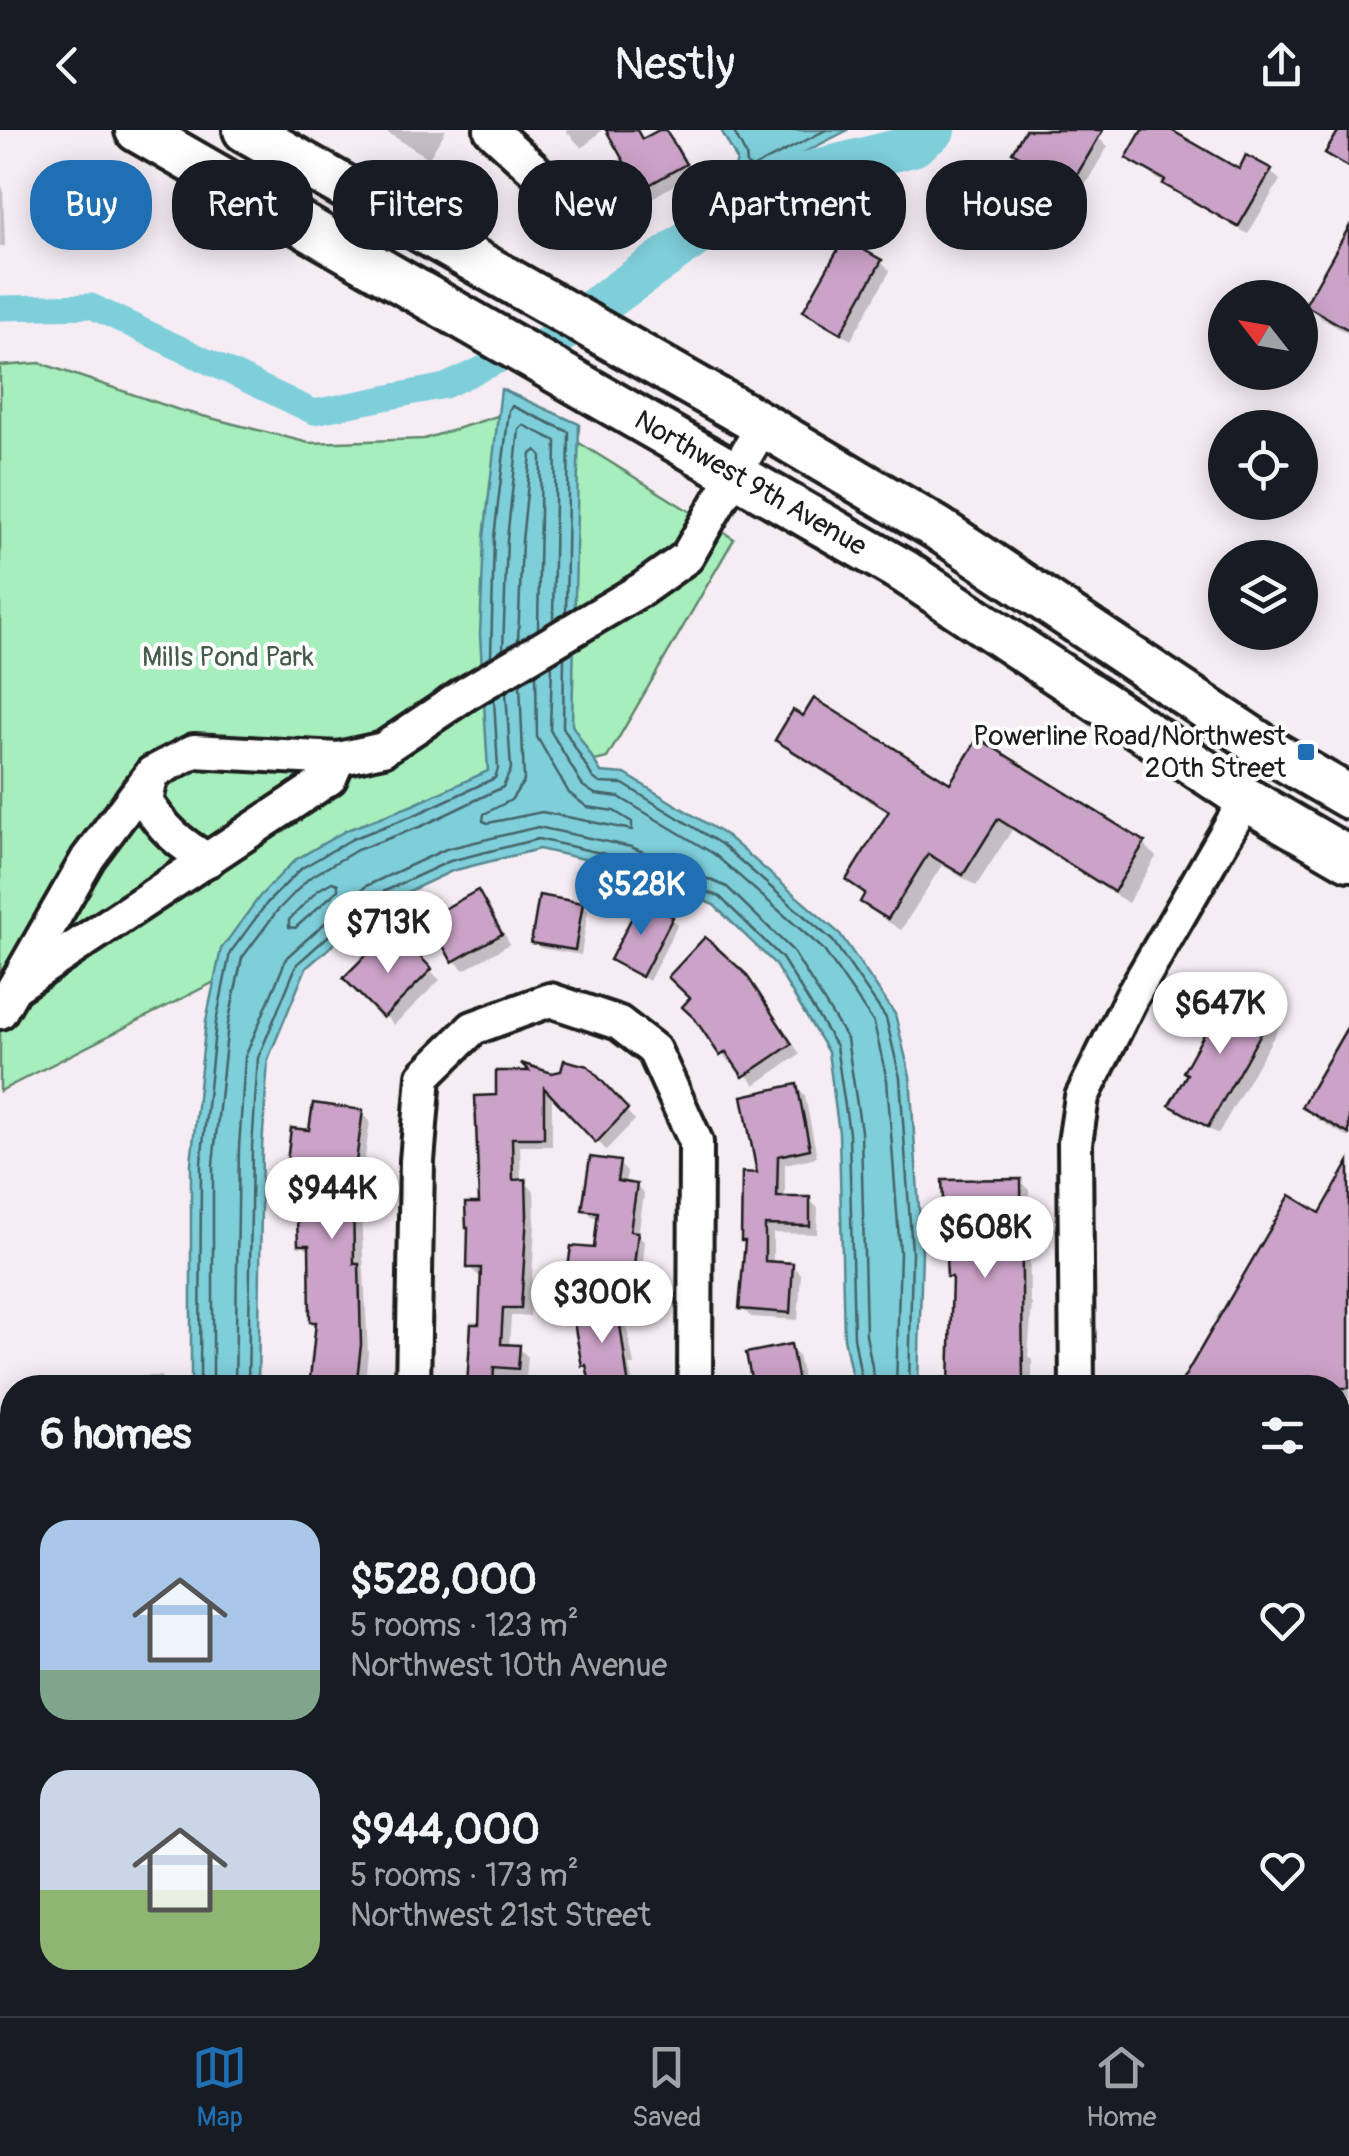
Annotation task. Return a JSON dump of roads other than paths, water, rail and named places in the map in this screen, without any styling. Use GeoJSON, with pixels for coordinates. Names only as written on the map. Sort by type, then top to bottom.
{"type":"FeatureCollection","features":[{"type":"Feature","properties":{"kind":"main road"},"geometry":{"type":"LineString","coordinates":[[143,133],[170,132],[225,150],[238,150],[258,133]]}},
{"type":"Feature","properties":{"kind":"main road","name":"Northwest 9th Avenue"},"geometry":{"type":"LineString","coordinates":[[143,133],[905,572],[1246,799],[1349,860]]}},
{"type":"Feature","properties":{"kind":"main road","name":"Northwest 9th Avenue"},"geometry":{"type":"LineString","coordinates":[[258,133],[937,528],[1276,754],[1348,796]]}},
{"type":"Feature","properties":{"kind":"main road"},"geometry":{"type":"LineString","coordinates":[[1176,752],[1276,754]]}},
{"type":"Feature","properties":{"kind":"main road"},"geometry":{"type":"LineString","coordinates":[[1246,799],[1277,788],[1348,796]]}},
{"type":"Feature","properties":{"kind":"street"},"geometry":{"type":"LineString","coordinates":[[492,130],[524,160]]}},
{"type":"Feature","properties":{"kind":"street"},"geometry":{"type":"LineString","coordinates":[[6,1001],[88,858],[152,773],[194,751],[338,758],[383,749],[467,693],[642,589],[687,556],[763,425]]}},
{"type":"Feature","properties":{"kind":"street"},"geometry":{"type":"LineString","coordinates":[[6,1001],[330,778],[338,758]]}},
{"type":"Feature","properties":{"kind":"street"},"geometry":{"type":"LineString","coordinates":[[152,773],[146,801],[157,820],[179,844],[208,860]]}},
{"type":"Feature","properties":{"kind":"street"},"geometry":{"type":"LineString","coordinates":[[1077,1375],[1075,1143],[1082,1097],[1131,998],[1246,799]]}},
{"type":"Feature","properties":{"kind":"street"},"geometry":{"type":"LineString","coordinates":[[413,1375],[417,1161],[424,1076],[474,1028],[550,1000],[618,1023],[654,1050],[696,1142],[695,1375]]}},
{"type":"Feature","properties":{"kind":"water"},"geometry":{"type":"Polygon","coordinates":[[[721,130],[848,130],[789,160],[737,160],[721,130]]]}},
{"type":"Feature","properties":{"kind":"water"},"geometry":{"type":"Polygon","coordinates":[[[501,389],[579,424],[572,725],[601,772],[625,774],[727,836],[840,934],[895,1014],[910,1076],[922,1252],[918,1375],[852,1375],[844,1338],[839,1133],[828,1052],[774,963],[714,905],[624,868],[539,849],[452,871],[377,906],[306,968],[268,1059],[262,1148],[258,1375],[191,1375],[191,1163],[206,1021],[221,949],[260,896],[295,860],[347,830],[488,771],[480,635],[484,538],[501,389]]]}},
{"type":"Feature","properties":{"kind":"waterway"},"geometry":{"type":"LineString","coordinates":[[563,331],[773,181],[913,146],[934,130]]}},
{"type":"Feature","properties":{"kind":"waterway"},"geometry":{"type":"LineString","coordinates":[[0,308],[91,306],[314,412],[445,386],[563,331]]}},
{"type":"Feature","properties":{"kind":"place","name":"Powerline Road/Northwest 20th Street"},"geometry":{"type":"Point","coordinates":[1306,752]}},
{"type":"Feature","properties":{"kind":"park label","name":"Mills Pond Park"},"geometry":{"type":"Point","coordinates":[228,657]}}]}
